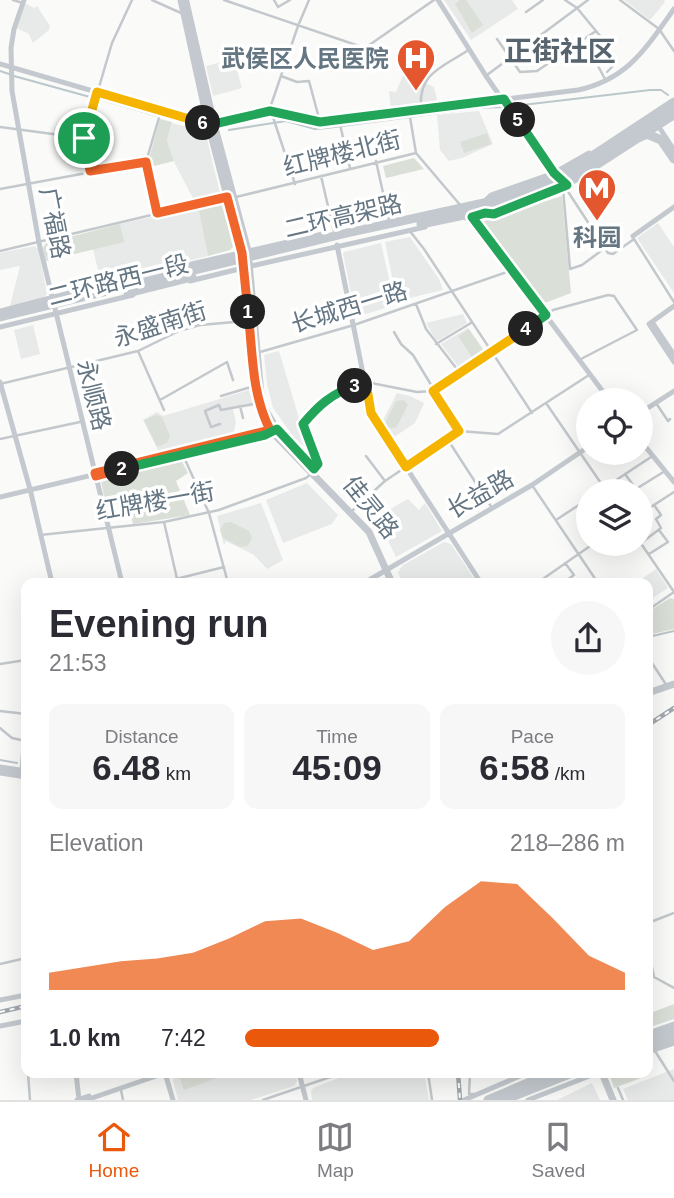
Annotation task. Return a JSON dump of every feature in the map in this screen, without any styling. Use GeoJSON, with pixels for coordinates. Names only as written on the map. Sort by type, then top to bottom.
{"type":"FeatureCollection","features":[{"type":"Feature","properties":{"kind":"highway","name":"二环高架路"},"geometry":{"type":"LineString","coordinates":[[0,325],[341,240],[477,212],[544,190],[589,164],[674,100]]}},
{"type":"Feature","properties":{"kind":"highway","name":"二环高架路"},"geometry":{"type":"LineString","coordinates":[[2,314],[82,299],[335,236],[475,206],[533,187],[603,159],[674,111]]}},
{"type":"Feature","properties":{"kind":"highway"},"geometry":{"type":"LineString","coordinates":[[603,159],[644,135],[651,134],[661,140],[674,158]]}},
{"type":"Feature","properties":{"kind":"highway"},"geometry":{"type":"LineString","coordinates":[[489,199],[589,164]]}},
{"type":"Feature","properties":{"kind":"highway"},"geometry":{"type":"LineString","coordinates":[[485,213],[521,201],[582,174],[589,164]]}},
{"type":"Feature","properties":{"kind":"highway"},"geometry":{"type":"LineString","coordinates":[[82,299],[217,260]]}},
{"type":"Feature","properties":{"kind":"highway"},"geometry":{"type":"LineString","coordinates":[[653,1040],[674,1026]]}},
{"type":"Feature","properties":{"kind":"highway"},"geometry":{"type":"LineString","coordinates":[[653,1042],[674,1037]]}},
{"type":"Feature","properties":{"kind":"highway"},"geometry":{"type":"LineString","coordinates":[[488,1100],[539,1078]]}},
{"type":"Feature","properties":{"kind":"highway"},"geometry":{"type":"LineString","coordinates":[[504,1100],[559,1078]]}},
{"type":"Feature","properties":{"kind":"main road"},"geometry":{"type":"LineString","coordinates":[[183,0],[183,14],[247,267]]}},
{"type":"Feature","properties":{"kind":"main road"},"geometry":{"type":"LineString","coordinates":[[183,0],[211,124]]}},
{"type":"Feature","properties":{"kind":"main road"},"geometry":{"type":"LineString","coordinates":[[436,0],[486,76],[565,186]]}},
{"type":"Feature","properties":{"kind":"main road","name":"广福路"},"geometry":{"type":"LineString","coordinates":[[23,1],[14,29],[11,80],[39,243],[52,298]]}},
{"type":"Feature","properties":{"kind":"main road"},"geometry":{"type":"LineString","coordinates":[[0,64],[211,124],[270,111],[340,125],[410,116],[421,110],[578,90],[606,82],[634,63],[673,11]]}},
{"type":"Feature","properties":{"kind":"main road","name":"二环路西一段"},"geometry":{"type":"LineString","coordinates":[[2,314],[52,298],[200,262],[489,199],[491,195],[554,173],[601,148],[674,100]]}},
{"type":"Feature","properties":{"kind":"main road","name":"二环路西一段"},"geometry":{"type":"LineString","coordinates":[[0,325],[337,245],[485,213],[494,214],[565,186],[610,161],[674,117]]}},
{"type":"Feature","properties":{"kind":"main road"},"geometry":{"type":"LineString","coordinates":[[657,128],[674,150]]}},
{"type":"Feature","properties":{"kind":"main road"},"geometry":{"type":"LineString","coordinates":[[657,128],[674,158]]}},
{"type":"Feature","properties":{"kind":"main road"},"geometry":{"type":"LineString","coordinates":[[633,238],[674,207]]}},
{"type":"Feature","properties":{"kind":"main road"},"geometry":{"type":"LineString","coordinates":[[472,217],[600,388]]}},
{"type":"Feature","properties":{"kind":"main road"},"geometry":{"type":"LineString","coordinates":[[337,245],[371,413],[478,578]]}},
{"type":"Feature","properties":{"kind":"main road","name":"佳灵路"},"geometry":{"type":"LineString","coordinates":[[247,267],[254,386],[259,403],[274,429],[369,533],[389,568]]}},
{"type":"Feature","properties":{"kind":"main road","name":"佳灵路"},"geometry":{"type":"LineString","coordinates":[[247,267],[262,401],[274,429]]}},
{"type":"Feature","properties":{"kind":"main road","name":"永顺路"},"geometry":{"type":"LineString","coordinates":[[52,298],[67,369],[120,578]]}},
{"type":"Feature","properties":{"kind":"main road"},"geometry":{"type":"LineString","coordinates":[[651,324],[674,306]]}},
{"type":"Feature","properties":{"kind":"main road"},"geometry":{"type":"LineString","coordinates":[[651,324],[674,355]]}},
{"type":"Feature","properties":{"kind":"main road"},"geometry":{"type":"LineString","coordinates":[[651,324],[674,362]]}},
{"type":"Feature","properties":{"kind":"main road"},"geometry":{"type":"LineString","coordinates":[[67,369],[95,475]]}},
{"type":"Feature","properties":{"kind":"main road"},"geometry":{"type":"LineString","coordinates":[[0,383],[31,490],[51,578]]}},
{"type":"Feature","properties":{"kind":"main road"},"geometry":{"type":"LineString","coordinates":[[653,405],[674,391]]}},
{"type":"Feature","properties":{"kind":"main road"},"geometry":{"type":"LineString","coordinates":[[0,496],[95,475],[274,429]]}},
{"type":"Feature","properties":{"kind":"main road","name":"长益路"},"geometry":{"type":"LineString","coordinates":[[372,578],[532,485],[576,455]]}},
{"type":"Feature","properties":{"kind":"main road"},"geometry":{"type":"LineString","coordinates":[[653,456],[674,482]]}},
{"type":"Feature","properties":{"kind":"main road","name":"佳灵路"},"geometry":{"type":"LineString","coordinates":[[313,471],[371,530],[392,578]]}},
{"type":"Feature","properties":{"kind":"main road"},"geometry":{"type":"LineString","coordinates":[[653,689],[670,684]]}},
{"type":"Feature","properties":{"kind":"main road"},"geometry":{"type":"LineString","coordinates":[[0,769],[21,772]]}},
{"type":"Feature","properties":{"kind":"main road"},"geometry":{"type":"LineString","coordinates":[[0,999],[21,994]]}},
{"type":"Feature","properties":{"kind":"main road"},"geometry":{"type":"LineString","coordinates":[[0,1028],[21,1024]]}},
{"type":"Feature","properties":{"kind":"main road"},"geometry":{"type":"LineString","coordinates":[[653,1043],[674,1043]]}},
{"type":"Feature","properties":{"kind":"main road"},"geometry":{"type":"LineString","coordinates":[[75,1078],[78,1100],[141,1078]]}},
{"type":"Feature","properties":{"kind":"main road"},"geometry":{"type":"LineString","coordinates":[[86,1100],[149,1078]]}},
{"type":"Feature","properties":{"kind":"main road"},"geometry":{"type":"LineString","coordinates":[[164,1078],[171,1100]]}},
{"type":"Feature","properties":{"kind":"main road"},"geometry":{"type":"LineString","coordinates":[[301,1078],[307,1100]]}},
{"type":"Feature","properties":{"kind":"main road"},"geometry":{"type":"LineString","coordinates":[[473,1097],[508,1078]]}},
{"type":"Feature","properties":{"kind":"main road"},"geometry":{"type":"LineString","coordinates":[[464,1100],[514,1078]]}},
{"type":"Feature","properties":{"kind":"main road"},"geometry":{"type":"LineString","coordinates":[[528,1100],[586,1078]]}},
{"type":"Feature","properties":{"kind":"main road"},"geometry":{"type":"LineString","coordinates":[[602,1078],[611,1100]]}},
{"type":"Feature","properties":{"kind":"main road"},"geometry":{"type":"LineString","coordinates":[[537,1100],[554,1090]]}},
{"type":"Feature","properties":{"kind":"street"},"geometry":{"type":"LineString","coordinates":[[13,0],[23,1]]}},
{"type":"Feature","properties":{"kind":"street"},"geometry":{"type":"LineString","coordinates":[[90,171],[84,138],[115,34],[132,0]]}},
{"type":"Feature","properties":{"kind":"street"},"geometry":{"type":"LineString","coordinates":[[152,0],[183,14]]}},
{"type":"Feature","properties":{"kind":"street"},"geometry":{"type":"LineString","coordinates":[[224,0],[365,48],[436,0]]}},
{"type":"Feature","properties":{"kind":"street"},"geometry":{"type":"LineString","coordinates":[[274,0],[278,7],[290,0]]}},
{"type":"Feature","properties":{"kind":"street"},"geometry":{"type":"LineString","coordinates":[[295,184],[270,111],[298,26],[310,0]]}},
{"type":"Feature","properties":{"kind":"street"},"geometry":{"type":"LineString","coordinates":[[526,12],[544,0]]}},
{"type":"Feature","properties":{"kind":"street"},"geometry":{"type":"LineString","coordinates":[[565,0],[577,8],[601,37],[588,47]]}},
{"type":"Feature","properties":{"kind":"street"},"geometry":{"type":"LineString","coordinates":[[486,76],[588,0]]}},
{"type":"Feature","properties":{"kind":"street"},"geometry":{"type":"LineString","coordinates":[[620,0],[659,29],[674,51]]}},
{"type":"Feature","properties":{"kind":"street"},"geometry":{"type":"LineString","coordinates":[[497,39],[520,72],[537,71],[596,31]]}},
{"type":"Feature","properties":{"kind":"street"},"geometry":{"type":"LineString","coordinates":[[582,42],[588,47],[606,82]]}},
{"type":"Feature","properties":{"kind":"street"},"geometry":{"type":"LineString","coordinates":[[421,110],[422,85],[428,77],[470,50]]}},
{"type":"Feature","properties":{"kind":"street"},"geometry":{"type":"LineString","coordinates":[[281,76],[297,82],[309,81],[320,122]]}},
{"type":"Feature","properties":{"kind":"street"},"geometry":{"type":"LineString","coordinates":[[157,213],[146,162],[160,111]]}},
{"type":"Feature","properties":{"kind":"street"},"geometry":{"type":"LineString","coordinates":[[410,116],[416,153]]}},
{"type":"Feature","properties":{"kind":"street"},"geometry":{"type":"LineString","coordinates":[[340,125],[350,168]]}},
{"type":"Feature","properties":{"kind":"street"},"geometry":{"type":"LineString","coordinates":[[0,127],[84,138]]}},
{"type":"Feature","properties":{"kind":"street","name":"红牌楼北街"},"geometry":{"type":"LineString","coordinates":[[0,251],[157,213],[295,184],[376,161],[416,153],[472,217]]}},
{"type":"Feature","properties":{"kind":"street"},"geometry":{"type":"LineString","coordinates":[[376,161],[391,234]]}},
{"type":"Feature","properties":{"kind":"street"},"geometry":{"type":"LineString","coordinates":[[0,189],[146,162]]}},
{"type":"Feature","properties":{"kind":"street"},"geometry":{"type":"LineString","coordinates":[[321,176],[334,232]]}},
{"type":"Feature","properties":{"kind":"street"},"geometry":{"type":"LineString","coordinates":[[565,186],[570,270],[582,265],[605,248]]}},
{"type":"Feature","properties":{"kind":"street"},"geometry":{"type":"LineString","coordinates":[[565,186],[608,253],[613,254],[633,238],[674,306]]}},
{"type":"Feature","properties":{"kind":"street"},"geometry":{"type":"LineString","coordinates":[[409,230],[532,413]]}},
{"type":"Feature","properties":{"kind":"street","name":"长城西一路"},"geometry":{"type":"LineString","coordinates":[[257,353],[354,325],[513,270]]}},
{"type":"Feature","properties":{"kind":"street"},"geometry":{"type":"LineString","coordinates":[[313,471],[318,464],[303,424],[321,403],[342,390],[366,382],[416,392],[433,391],[553,310],[608,295],[614,296],[637,330],[579,360]]}},
{"type":"Feature","properties":{"kind":"street"},"geometry":{"type":"LineString","coordinates":[[416,304],[420,318],[436,344],[460,373]]}},
{"type":"Feature","properties":{"kind":"street","name":"永盛南街"},"geometry":{"type":"LineString","coordinates":[[0,383],[138,351],[179,331],[200,325],[249,321]]}},
{"type":"Feature","properties":{"kind":"street"},"geometry":{"type":"LineString","coordinates":[[436,344],[471,323]]}},
{"type":"Feature","properties":{"kind":"street"},"geometry":{"type":"LineString","coordinates":[[394,332],[401,344],[413,355],[459,431]]}},
{"type":"Feature","properties":{"kind":"street"},"geometry":{"type":"LineString","coordinates":[[138,351],[164,410]]}},
{"type":"Feature","properties":{"kind":"street"},"geometry":{"type":"LineString","coordinates":[[160,400],[227,362],[233,380]]}},
{"type":"Feature","properties":{"kind":"street"},"geometry":{"type":"LineString","coordinates":[[353,510],[385,481],[459,431],[498,434],[590,374]]}},
{"type":"Feature","properties":{"kind":"street"},"geometry":{"type":"LineString","coordinates":[[221,396],[254,386]]}},
{"type":"Feature","properties":{"kind":"street"},"geometry":{"type":"LineString","coordinates":[[220,424],[211,427],[205,411],[219,405],[221,410],[259,403]]}},
{"type":"Feature","properties":{"kind":"street"},"geometry":{"type":"LineString","coordinates":[[547,403],[576,446]]}},
{"type":"Feature","properties":{"kind":"street"},"geometry":{"type":"LineString","coordinates":[[656,403],[668,421],[670,419]]}},
{"type":"Feature","properties":{"kind":"street"},"geometry":{"type":"LineString","coordinates":[[240,406],[243,418]]}},
{"type":"Feature","properties":{"kind":"street"},"geometry":{"type":"LineString","coordinates":[[0,439],[79,422]]}},
{"type":"Feature","properties":{"kind":"street"},"geometry":{"type":"LineString","coordinates":[[448,440],[492,508]]}},
{"type":"Feature","properties":{"kind":"street"},"geometry":{"type":"LineString","coordinates":[[183,453],[209,513],[227,578]]}},
{"type":"Feature","properties":{"kind":"street"},"geometry":{"type":"LineString","coordinates":[[366,456],[385,481]]}},
{"type":"Feature","properties":{"kind":"street"},"geometry":{"type":"LineString","coordinates":[[619,479],[639,465]]}},
{"type":"Feature","properties":{"kind":"street","name":"红牌楼一街"},"geometry":{"type":"LineString","coordinates":[[40,535],[164,522],[209,513],[306,478],[313,471]]}},
{"type":"Feature","properties":{"kind":"street"},"geometry":{"type":"LineString","coordinates":[[625,474],[636,489],[665,471]]}},
{"type":"Feature","properties":{"kind":"street"},"geometry":{"type":"LineString","coordinates":[[532,485],[576,551]]}},
{"type":"Feature","properties":{"kind":"street"},"geometry":{"type":"LineString","coordinates":[[653,534],[662,528],[656,519],[661,515],[654,505],[674,492]]}},
{"type":"Feature","properties":{"kind":"street"},"geometry":{"type":"LineString","coordinates":[[556,520],[576,507]]}},
{"type":"Feature","properties":{"kind":"street"},"geometry":{"type":"LineString","coordinates":[[164,522],[177,578]]}},
{"type":"Feature","properties":{"kind":"street"},"geometry":{"type":"LineString","coordinates":[[653,551],[668,542],[659,530]]}},
{"type":"Feature","properties":{"kind":"street"},"geometry":{"type":"LineString","coordinates":[[544,578],[576,555]]}},
{"type":"Feature","properties":{"kind":"street"},"geometry":{"type":"LineString","coordinates":[[579,556],[595,578]]}},
{"type":"Feature","properties":{"kind":"street"},"geometry":{"type":"LineString","coordinates":[[650,556],[674,592],[653,607]]}},
{"type":"Feature","properties":{"kind":"street"},"geometry":{"type":"LineString","coordinates":[[565,563],[574,575],[570,578]]}},
{"type":"Feature","properties":{"kind":"street"},"geometry":{"type":"LineString","coordinates":[[188,578],[224,567]]}},
{"type":"Feature","properties":{"kind":"street"},"geometry":{"type":"LineString","coordinates":[[0,664],[21,661]]}},
{"type":"Feature","properties":{"kind":"street"},"geometry":{"type":"LineString","coordinates":[[653,663],[670,684]]}},
{"type":"Feature","properties":{"kind":"street"},"geometry":{"type":"LineString","coordinates":[[0,711],[21,713]]}},
{"type":"Feature","properties":{"kind":"street"},"geometry":{"type":"LineString","coordinates":[[0,728],[12,738],[21,740]]}},
{"type":"Feature","properties":{"kind":"street"},"geometry":{"type":"LineString","coordinates":[[653,921],[674,913]]}},
{"type":"Feature","properties":{"kind":"street"},"geometry":{"type":"LineString","coordinates":[[0,964],[21,959]]}},
{"type":"Feature","properties":{"kind":"street"},"geometry":{"type":"LineString","coordinates":[[653,972],[654,977],[674,988]]}},
{"type":"Feature","properties":{"kind":"street"},"geometry":{"type":"LineString","coordinates":[[653,1049],[674,1081]]}},
{"type":"Feature","properties":{"kind":"street"},"geometry":{"type":"LineString","coordinates":[[28,1078],[30,1100]]}},
{"type":"Feature","properties":{"kind":"street"},"geometry":{"type":"LineString","coordinates":[[263,1100],[328,1078]]}},
{"type":"Feature","properties":{"kind":"street"},"geometry":{"type":"LineString","coordinates":[[429,1078],[432,1100]]}},
{"type":"Feature","properties":{"kind":"street"},"geometry":{"type":"LineString","coordinates":[[470,1078],[468,1094],[473,1097]]}},
{"type":"Feature","properties":{"kind":"street"},"geometry":{"type":"LineString","coordinates":[[121,1088],[123,1100]]}},
{"type":"Feature","properties":{"kind":"street"},"geometry":{"type":"LineString","coordinates":[[618,1088],[623,1100]]}},
{"type":"Feature","properties":{"kind":"shaded area"},"geometry":{"type":"Polygon","coordinates":[[[444,0],[512,0],[518,9],[471,40],[444,0]]]}},
{"type":"Feature","properties":{"kind":"shaded area"},"geometry":{"type":"Polygon","coordinates":[[[466,0],[483,25],[472,33],[455,4],[466,0]]]}},
{"type":"Feature","properties":{"kind":"shaded area"},"geometry":{"type":"Polygon","coordinates":[[[624,0],[664,0],[665,2],[650,20],[624,0]]]}},
{"type":"Feature","properties":{"kind":"shaded area"},"geometry":{"type":"Polygon","coordinates":[[[25,3],[34,8],[37,6],[50,26],[49,30],[33,43],[29,34],[16,28],[25,3]]]}},
{"type":"Feature","properties":{"kind":"shaded area"},"geometry":{"type":"Polygon","coordinates":[[[234,59],[242,88],[213,96],[206,66],[234,59]]]}},
{"type":"Feature","properties":{"kind":"shaded area","name":"武侯区人民医院"},"geometry":{"type":"Polygon","coordinates":[[[404,73],[434,87],[438,104],[391,110],[389,91],[396,92],[404,73]]]}},
{"type":"Feature","properties":{"kind":"shaded area"},"geometry":{"type":"Polygon","coordinates":[[[479,111],[493,144],[449,161],[440,150],[437,115],[479,111]]]}},
{"type":"Feature","properties":{"kind":"shaded area"},"geometry":{"type":"Polygon","coordinates":[[[160,119],[172,122],[167,140],[174,161],[150,167],[148,162],[160,119]]]}},
{"type":"Feature","properties":{"kind":"shaded area"},"geometry":{"type":"Polygon","coordinates":[[[172,123],[201,131],[206,135],[220,193],[217,197],[195,202],[175,164],[167,140],[172,123]]]}},
{"type":"Feature","properties":{"kind":"shaded area"},"geometry":{"type":"Polygon","coordinates":[[[487,133],[491,144],[464,153],[460,142],[487,133]]]}},
{"type":"Feature","properties":{"kind":"shaded area"},"geometry":{"type":"Polygon","coordinates":[[[414,158],[424,169],[386,178],[383,166],[414,158]]]}},
{"type":"Feature","properties":{"kind":"shaded area"},"geometry":{"type":"Polygon","coordinates":[[[562,196],[571,293],[545,303],[481,222],[562,196]]]}},
{"type":"Feature","properties":{"kind":"shaded area"},"geometry":{"type":"Polygon","coordinates":[[[218,202],[223,204],[233,247],[208,256],[198,207],[218,202]]]}},
{"type":"Feature","properties":{"kind":"shaded area"},"geometry":{"type":"Polygon","coordinates":[[[198,207],[208,256],[101,282],[93,249],[123,242],[120,224],[198,207]]]}},
{"type":"Feature","properties":{"kind":"shaded area"},"geometry":{"type":"Polygon","coordinates":[[[658,223],[674,247],[674,293],[637,238],[658,223]]]}},
{"type":"Feature","properties":{"kind":"shaded area"},"geometry":{"type":"Polygon","coordinates":[[[120,224],[124,242],[46,261],[43,248],[46,243],[120,224]]]}},
{"type":"Feature","properties":{"kind":"shaded area"},"geometry":{"type":"Polygon","coordinates":[[[410,237],[439,279],[443,290],[397,301],[385,242],[410,237]]]}},
{"type":"Feature","properties":{"kind":"shaded area"},"geometry":{"type":"Polygon","coordinates":[[[381,243],[395,305],[356,317],[343,254],[381,243]]]}},
{"type":"Feature","properties":{"kind":"shaded area"},"geometry":{"type":"Polygon","coordinates":[[[35,246],[38,249],[47,293],[44,298],[10,306],[20,266],[0,270],[0,253],[35,246]]]}},
{"type":"Feature","properties":{"kind":"shaded area"},"geometry":{"type":"Polygon","coordinates":[[[463,314],[467,323],[439,340],[436,340],[426,323],[463,314]]]}},
{"type":"Feature","properties":{"kind":"shaded area"},"geometry":{"type":"Polygon","coordinates":[[[33,325],[40,354],[21,359],[14,330],[33,325]]]}},
{"type":"Feature","properties":{"kind":"shaded area"},"geometry":{"type":"Polygon","coordinates":[[[468,328],[486,353],[460,369],[441,344],[468,328]]]}},
{"type":"Feature","properties":{"kind":"shaded area"},"geometry":{"type":"Polygon","coordinates":[[[469,329],[485,353],[474,360],[458,336],[469,329]]]}},
{"type":"Feature","properties":{"kind":"shaded area"},"geometry":{"type":"Polygon","coordinates":[[[279,351],[307,445],[303,446],[293,436],[273,408],[264,355],[279,351]]]}},
{"type":"Feature","properties":{"kind":"shaded area"},"geometry":{"type":"Polygon","coordinates":[[[249,390],[254,406],[233,409],[236,423],[233,434],[160,454],[143,420],[157,412],[163,416],[249,390]]]}},
{"type":"Feature","properties":{"kind":"shaded area"},"geometry":{"type":"Polygon","coordinates":[[[397,393],[424,403],[415,423],[391,439],[380,426],[397,393]]]}},
{"type":"Feature","properties":{"kind":"shaded area"},"geometry":{"type":"Polygon","coordinates":[[[404,400],[408,405],[396,428],[389,428],[385,423],[396,401],[404,400]]]}},
{"type":"Feature","properties":{"kind":"shaded area"},"geometry":{"type":"Polygon","coordinates":[[[156,415],[162,417],[170,436],[167,443],[157,447],[144,420],[156,415]]]}},
{"type":"Feature","properties":{"kind":"shaded area"},"geometry":{"type":"Polygon","coordinates":[[[180,458],[188,473],[176,481],[190,515],[133,524],[127,502],[106,506],[101,481],[103,476],[180,458]]]}},
{"type":"Feature","properties":{"kind":"shaded area"},"geometry":{"type":"Polygon","coordinates":[[[307,483],[338,515],[332,524],[283,543],[266,500],[307,483]]]}},
{"type":"Feature","properties":{"kind":"shaded area"},"geometry":{"type":"Polygon","coordinates":[[[408,499],[419,510],[425,503],[442,531],[396,557],[376,517],[408,499]]]}},
{"type":"Feature","properties":{"kind":"shaded area"},"geometry":{"type":"Polygon","coordinates":[[[261,503],[283,560],[267,569],[254,555],[226,541],[224,545],[217,516],[261,503]]]}},
{"type":"Feature","properties":{"kind":"shaded area"},"geometry":{"type":"Polygon","coordinates":[[[231,522],[249,531],[252,538],[248,546],[240,547],[223,538],[220,530],[224,523],[231,522]]]}},
{"type":"Feature","properties":{"kind":"shaded area"},"geometry":{"type":"Polygon","coordinates":[[[444,542],[451,544],[474,578],[400,578],[398,572],[403,565],[444,542]]]}},
{"type":"Feature","properties":{"kind":"shaded area"},"geometry":{"type":"Polygon","coordinates":[[[656,569],[668,588],[653,598],[653,578],[643,578],[656,569]]]}},
{"type":"Feature","properties":{"kind":"shaded area"},"geometry":{"type":"Polygon","coordinates":[[[670,598],[674,599],[674,629],[653,634],[653,609],[670,598]]]}},
{"type":"Feature","properties":{"kind":"shaded area"},"geometry":{"type":"Polygon","coordinates":[[[674,1004],[674,1019],[653,1026],[653,1012],[674,1004]]]}},
{"type":"Feature","properties":{"kind":"shaded area"},"geometry":{"type":"Polygon","coordinates":[[[674,1069],[674,1100],[628,1100],[623,1089],[674,1069]]]}},
{"type":"Feature","properties":{"kind":"shaded area"},"geometry":{"type":"Polygon","coordinates":[[[181,1078],[216,1078],[184,1090],[181,1078]]]}},
{"type":"Feature","properties":{"kind":"shaded area"},"geometry":{"type":"Polygon","coordinates":[[[296,1078],[297,1081],[294,1086],[251,1100],[178,1100],[173,1080],[296,1078]]]}},
{"type":"Feature","properties":{"kind":"shaded area"},"geometry":{"type":"Polygon","coordinates":[[[339,1078],[425,1078],[429,1100],[312,1100],[313,1088],[339,1078]]]}},
{"type":"Feature","properties":{"kind":"shaded area"},"geometry":{"type":"Polygon","coordinates":[[[611,1078],[641,1078],[614,1088],[611,1078]]]}},
{"type":"Feature","properties":{"kind":"shaded area"},"geometry":{"type":"Polygon","coordinates":[[[592,1083],[600,1100],[557,1100],[592,1083]]]}},
{"type":"Feature","properties":{"kind":"waterway"},"geometry":{"type":"LineString","coordinates":[[607,72],[614,65]]}},
{"type":"Feature","properties":{"kind":"waterway"},"geometry":{"type":"LineString","coordinates":[[0,71],[9,74]]}},
{"type":"Feature","properties":{"kind":"waterway"},"geometry":{"type":"LineString","coordinates":[[14,76],[90,97]]}},
{"type":"Feature","properties":{"kind":"waterway"},"geometry":{"type":"LineString","coordinates":[[514,106],[650,90],[661,90],[668,95]]}},
{"type":"Feature","properties":{"kind":"waterway"},"geometry":{"type":"LineString","coordinates":[[103,100],[157,116]]}},
{"type":"Feature","properties":{"kind":"waterway"},"geometry":{"type":"LineString","coordinates":[[229,130],[286,121],[315,129],[327,128],[504,107]]}},
{"type":"Feature","properties":{"kind":"waterway"},"geometry":{"type":"LineString","coordinates":[[163,117],[201,128]]}},
{"type":"Feature","properties":{"kind":"waterway"},"geometry":{"type":"LineString","coordinates":[[653,636],[674,631]]}},
{"type":"Feature","properties":{"kind":"waterway"},"geometry":{"type":"LineString","coordinates":[[0,760],[17,763]]}},
{"type":"Feature","properties":{"kind":"railway"},"geometry":{"type":"LineString","coordinates":[[653,722],[674,708]]}},
{"type":"Feature","properties":{"kind":"railway"},"geometry":{"type":"LineString","coordinates":[[0,1012],[21,1007]]}},
{"type":"Feature","properties":{"kind":"railway"},"geometry":{"type":"LineString","coordinates":[[458,1078],[460,1100]]}},
{"type":"Feature","properties":{"kind":"place","name":"武侯区人民医院"},"geometry":{"type":"Point","coordinates":[416,92]}},
{"type":"Feature","properties":{"kind":"place","name":"科园"},"geometry":{"type":"Point","coordinates":[597,222]}},
{"type":"Feature","properties":{"kind":"district","name":"正街社区"},"geometry":{"type":"Point","coordinates":[560,51]}},
{"type":"Feature","properties":{"kind":"route"},"geometry":{"type":"LineString","coordinates":[[97,92],[193,121],[214,124],[268,111],[320,122],[504,99],[554,173],[567,185],[494,214],[485,213],[472,217],[546,315],[433,391],[459,431],[406,467],[371,413],[366,382],[342,390],[321,403],[303,424],[318,464],[314,469],[277,429],[265,435],[96,476],[95,473],[270,430],[254,386],[242,253],[227,197],[157,213],[146,162],[90,171],[84,138],[97,92]]}}]}
